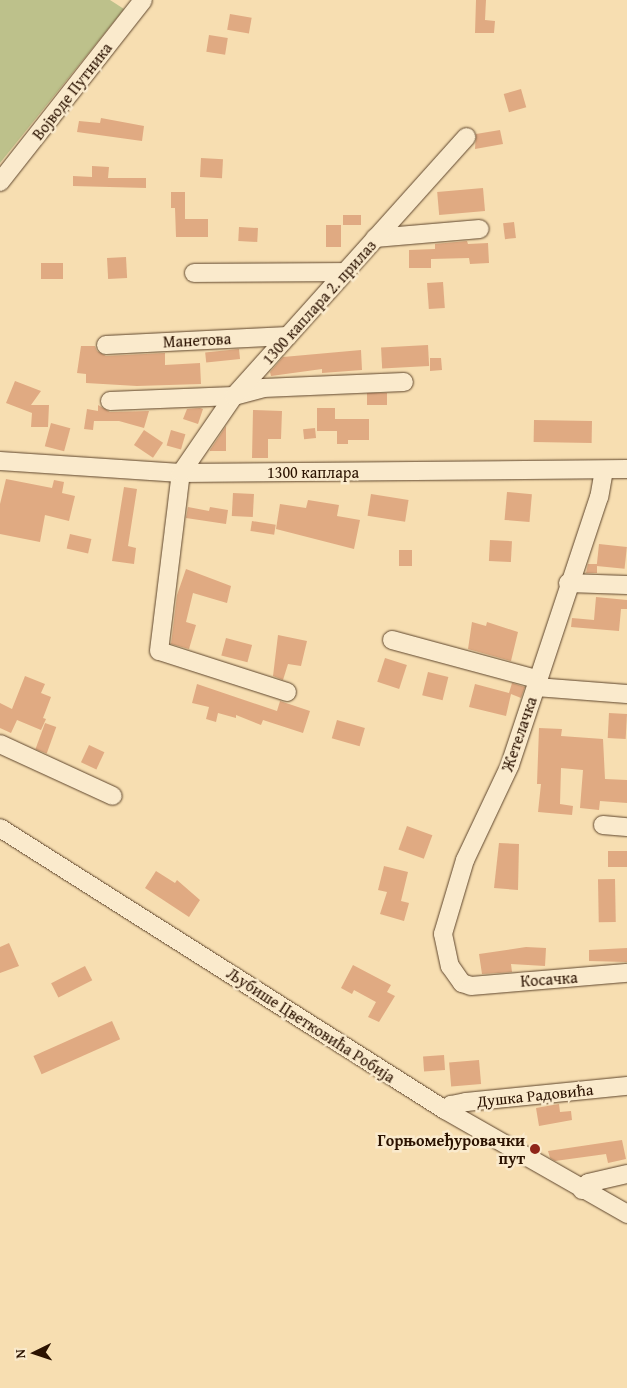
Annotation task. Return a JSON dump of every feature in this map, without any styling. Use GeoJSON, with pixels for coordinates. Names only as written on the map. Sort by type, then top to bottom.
{"type":"FeatureCollection","features":[{"type":"Feature","properties":{"kind":"street","name":"Војводе Путника"},"geometry":{"type":"LineString","coordinates":[[0,182],[143,0]]}},
{"type":"Feature","properties":{"kind":"street","name":"1300 каплара 2. прилаз"},"geometry":{"type":"LineString","coordinates":[[181,473],[234,396],[466,137]]}},
{"type":"Feature","properties":{"kind":"street"},"geometry":{"type":"LineString","coordinates":[[375,238],[480,230]]}},
{"type":"Feature","properties":{"kind":"street"},"geometry":{"type":"LineString","coordinates":[[194,273],[345,272]]}},
{"type":"Feature","properties":{"kind":"street","name":"Манетова"},"geometry":{"type":"LineString","coordinates":[[106,345],[288,336]]}},
{"type":"Feature","properties":{"kind":"street"},"geometry":{"type":"LineString","coordinates":[[110,401],[234,396],[263,388],[404,382]]}},
{"type":"Feature","properties":{"kind":"street","name":"1300 каплара"},"geometry":{"type":"LineString","coordinates":[[0,461],[181,473],[627,470]]}},
{"type":"Feature","properties":{"kind":"street","name":"Жетелачка"},"geometry":{"type":"LineString","coordinates":[[471,986],[462,983],[450,966],[443,934],[446,917],[468,853],[510,765],[568,583],[599,498],[604,470]]}},
{"type":"Feature","properties":{"kind":"street"},"geometry":{"type":"LineString","coordinates":[[181,473],[159,651],[287,692]]}},
{"type":"Feature","properties":{"kind":"street"},"geometry":{"type":"LineString","coordinates":[[568,583],[627,585]]}},
{"type":"Feature","properties":{"kind":"street"},"geometry":{"type":"LineString","coordinates":[[392,640],[536,683],[627,694]]}},
{"type":"Feature","properties":{"kind":"street"},"geometry":{"type":"LineString","coordinates":[[0,744],[113,796]]}},
{"type":"Feature","properties":{"kind":"street"},"geometry":{"type":"LineString","coordinates":[[603,825],[627,827]]}},
{"type":"Feature","properties":{"kind":"street","name":"Љубише Цветковића Робија"},"geometry":{"type":"LineString","coordinates":[[0,828],[445,1110],[627,1214]]}},
{"type":"Feature","properties":{"kind":"street","name":"Косачка"},"geometry":{"type":"LineString","coordinates":[[471,986],[627,973]]}},
{"type":"Feature","properties":{"kind":"street","name":"Душка Радовића"},"geometry":{"type":"LineString","coordinates":[[445,1110],[451,1105],[466,1102],[627,1086]]}},
{"type":"Feature","properties":{"kind":"street"},"geometry":{"type":"LineString","coordinates":[[582,1190],[588,1183],[627,1174]]}},
{"type":"Feature","properties":{"kind":"green space"},"geometry":{"type":"Polygon","coordinates":[[[0,0],[110,0],[124,9],[0,163],[0,0]]]}},
{"type":"Feature","properties":{"kind":"building"},"geometry":{"type":"Polygon","coordinates":[[[476,0],[486,0],[485,20],[495,21],[494,33],[475,33],[476,0]]]}},
{"type":"Feature","properties":{"kind":"building"},"geometry":{"type":"Polygon","coordinates":[[[230,14],[252,18],[249,34],[227,30],[230,14]]]}},
{"type":"Feature","properties":{"kind":"building"},"geometry":{"type":"Polygon","coordinates":[[[209,35],[228,38],[225,55],[206,52],[209,35]]]}},
{"type":"Feature","properties":{"kind":"building"},"geometry":{"type":"Polygon","coordinates":[[[521,89],[526,107],[509,112],[504,94],[521,89]]]}},
{"type":"Feature","properties":{"kind":"building"},"geometry":{"type":"Polygon","coordinates":[[[101,118],[144,126],[142,141],[77,132],[79,121],[100,123],[101,118]]]}},
{"type":"Feature","properties":{"kind":"building"},"geometry":{"type":"Polygon","coordinates":[[[500,130],[503,144],[475,149],[476,134],[500,130]]]}},
{"type":"Feature","properties":{"kind":"building"},"geometry":{"type":"Polygon","coordinates":[[[201,158],[223,159],[222,178],[200,177],[201,158]]]}},
{"type":"Feature","properties":{"kind":"building"},"geometry":{"type":"Polygon","coordinates":[[[92,166],[109,167],[108,178],[146,178],[146,188],[73,186],[73,176],[92,177],[92,166]]]}},
{"type":"Feature","properties":{"kind":"building"},"geometry":{"type":"Polygon","coordinates":[[[483,188],[485,211],[439,215],[437,192],[483,188]]]}},
{"type":"Feature","properties":{"kind":"building"},"geometry":{"type":"Polygon","coordinates":[[[171,192],[185,192],[185,219],[208,219],[208,237],[176,237],[175,208],[171,208],[171,192]]]}},
{"type":"Feature","properties":{"kind":"building"},"geometry":{"type":"Polygon","coordinates":[[[343,215],[361,215],[361,225],[343,225],[343,215]]]}},
{"type":"Feature","properties":{"kind":"building"},"geometry":{"type":"Polygon","coordinates":[[[514,222],[516,238],[505,239],[503,223],[514,222]]]}},
{"type":"Feature","properties":{"kind":"building"},"geometry":{"type":"Polygon","coordinates":[[[326,225],[341,225],[341,247],[326,247],[326,225]]]}},
{"type":"Feature","properties":{"kind":"building"},"geometry":{"type":"Polygon","coordinates":[[[239,227],[258,228],[257,242],[238,241],[239,227]]]}},
{"type":"Feature","properties":{"kind":"building"},"geometry":{"type":"Polygon","coordinates":[[[467,241],[468,244],[488,243],[489,263],[470,264],[469,258],[431,259],[431,268],[409,268],[409,250],[435,249],[435,244],[467,241]]]}},
{"type":"Feature","properties":{"kind":"building"},"geometry":{"type":"Polygon","coordinates":[[[126,257],[127,278],[108,279],[107,258],[126,257]]]}},
{"type":"Feature","properties":{"kind":"building"},"geometry":{"type":"Polygon","coordinates":[[[41,263],[63,263],[63,279],[41,279],[41,263]]]}},
{"type":"Feature","properties":{"kind":"building"},"geometry":{"type":"Polygon","coordinates":[[[443,282],[445,308],[429,309],[427,283],[443,282]]]}},
{"type":"Feature","properties":{"kind":"building"},"geometry":{"type":"Polygon","coordinates":[[[428,345],[429,366],[382,368],[381,347],[428,345]]]}},
{"type":"Feature","properties":{"kind":"building"},"geometry":{"type":"Polygon","coordinates":[[[81,346],[95,346],[97,351],[106,356],[165,353],[165,365],[200,363],[201,384],[137,386],[86,383],[86,374],[77,373],[81,346]]]}},
{"type":"Feature","properties":{"kind":"building"},"geometry":{"type":"Polygon","coordinates":[[[239,349],[240,359],[206,362],[205,353],[239,349]]]}},
{"type":"Feature","properties":{"kind":"building"},"geometry":{"type":"Polygon","coordinates":[[[361,350],[362,370],[322,373],[322,369],[271,376],[270,372],[283,357],[361,350]]]}},
{"type":"Feature","properties":{"kind":"building"},"geometry":{"type":"Polygon","coordinates":[[[430,358],[441,358],[442,370],[430,371],[430,358]]]}},
{"type":"Feature","properties":{"kind":"building"},"geometry":{"type":"Polygon","coordinates":[[[15,381],[41,391],[31,405],[49,405],[48,427],[31,427],[32,413],[6,403],[15,381]]]}},
{"type":"Feature","properties":{"kind":"building"},"geometry":{"type":"Polygon","coordinates":[[[367,393],[387,393],[387,405],[367,405],[367,393]]]}},
{"type":"Feature","properties":{"kind":"building"},"geometry":{"type":"Polygon","coordinates":[[[98,405],[110,412],[149,411],[144,428],[119,421],[94,421],[93,430],[84,429],[87,409],[98,411],[98,405]]]}},
{"type":"Feature","properties":{"kind":"building"},"geometry":{"type":"Polygon","coordinates":[[[317,408],[335,408],[335,419],[369,419],[369,440],[348,440],[348,444],[337,444],[337,431],[317,431],[317,408]]]}},
{"type":"Feature","properties":{"kind":"building"},"geometry":{"type":"Polygon","coordinates":[[[187,409],[203,409],[198,424],[183,419],[187,409]]]}},
{"type":"Feature","properties":{"kind":"building"},"geometry":{"type":"Polygon","coordinates":[[[253,410],[282,411],[281,439],[268,439],[268,458],[252,458],[253,410]]]}},
{"type":"Feature","properties":{"kind":"building"},"geometry":{"type":"Polygon","coordinates":[[[534,420],[592,421],[592,443],[534,442],[534,420]]]}},
{"type":"Feature","properties":{"kind":"building"},"geometry":{"type":"Polygon","coordinates":[[[51,423],[70,428],[64,451],[45,446],[51,423]]]}},
{"type":"Feature","properties":{"kind":"building"},"geometry":{"type":"Polygon","coordinates":[[[226,426],[226,451],[210,451],[210,450],[226,426]]]}},
{"type":"Feature","properties":{"kind":"building"},"geometry":{"type":"Polygon","coordinates":[[[315,428],[316,438],[304,439],[303,429],[315,428]]]}},
{"type":"Feature","properties":{"kind":"building"},"geometry":{"type":"Polygon","coordinates":[[[144,430],[163,443],[153,458],[134,445],[144,430]]]}},
{"type":"Feature","properties":{"kind":"building"},"geometry":{"type":"Polygon","coordinates":[[[171,430],[185,434],[181,450],[167,445],[171,430]]]}},
{"type":"Feature","properties":{"kind":"building"},"geometry":{"type":"Polygon","coordinates":[[[6,479],[52,488],[54,480],[64,482],[62,493],[75,496],[69,521],[45,515],[40,542],[0,534],[0,504],[6,479]]]}},
{"type":"Feature","properties":{"kind":"building"},"geometry":{"type":"Polygon","coordinates":[[[124,487],[137,489],[128,546],[136,548],[134,564],[112,561],[124,487]]]}},
{"type":"Feature","properties":{"kind":"building"},"geometry":{"type":"Polygon","coordinates":[[[507,492],[532,494],[529,522],[505,520],[507,492]]]}},
{"type":"Feature","properties":{"kind":"building"},"geometry":{"type":"Polygon","coordinates":[[[233,493],[254,494],[253,517],[232,516],[233,493]]]}},
{"type":"Feature","properties":{"kind":"building"},"geometry":{"type":"Polygon","coordinates":[[[371,494],[409,500],[405,522],[368,516],[371,494]]]}},
{"type":"Feature","properties":{"kind":"building"},"geometry":{"type":"Polygon","coordinates":[[[308,500],[339,505],[337,516],[360,520],[354,549],[276,529],[280,504],[306,508],[308,500]]]}},
{"type":"Feature","properties":{"kind":"building"},"geometry":{"type":"Polygon","coordinates":[[[188,507],[209,511],[210,507],[228,510],[226,524],[186,518],[188,507]]]}},
{"type":"Feature","properties":{"kind":"building"},"geometry":{"type":"Polygon","coordinates":[[[252,521],[276,525],[274,535],[250,531],[252,521]]]}},
{"type":"Feature","properties":{"kind":"building"},"geometry":{"type":"Polygon","coordinates":[[[70,534],[91,539],[88,554],[67,549],[70,534]]]}},
{"type":"Feature","properties":{"kind":"building"},"geometry":{"type":"Polygon","coordinates":[[[490,540],[512,541],[511,562],[489,561],[490,540]]]}},
{"type":"Feature","properties":{"kind":"building"},"geometry":{"type":"Polygon","coordinates":[[[599,544],[627,547],[625,569],[597,566],[599,544]]]}},
{"type":"Feature","properties":{"kind":"building"},"geometry":{"type":"Polygon","coordinates":[[[399,550],[412,550],[412,566],[399,566],[399,550]]]}},
{"type":"Feature","properties":{"kind":"building"},"geometry":{"type":"Polygon","coordinates":[[[588,564],[597,564],[597,573],[586,573],[588,564]]]}},
{"type":"Feature","properties":{"kind":"building"},"geometry":{"type":"Polygon","coordinates":[[[186,569],[231,586],[227,603],[193,593],[186,622],[196,625],[189,649],[171,644],[177,595],[186,569]]]}},
{"type":"Feature","properties":{"kind":"building"},"geometry":{"type":"Polygon","coordinates":[[[596,597],[627,600],[627,609],[621,609],[619,631],[571,627],[572,618],[594,620],[596,597]]]}},
{"type":"Feature","properties":{"kind":"building"},"geometry":{"type":"Polygon","coordinates":[[[472,622],[486,626],[487,622],[518,632],[511,661],[468,649],[472,622]]]}},
{"type":"Feature","properties":{"kind":"building"},"geometry":{"type":"Polygon","coordinates":[[[278,635],[307,641],[301,666],[288,664],[283,680],[273,676],[278,635]]]}},
{"type":"Feature","properties":{"kind":"building"},"geometry":{"type":"Polygon","coordinates":[[[226,638],[252,645],[247,662],[221,655],[226,638]]]}},
{"type":"Feature","properties":{"kind":"building"},"geometry":{"type":"Polygon","coordinates":[[[385,658],[407,665],[399,689],[377,682],[385,658]]]}},
{"type":"Feature","properties":{"kind":"building"},"geometry":{"type":"Polygon","coordinates":[[[428,672],[448,677],[443,700],[422,695],[428,672]]]}},
{"type":"Feature","properties":{"kind":"building"},"geometry":{"type":"Polygon","coordinates":[[[25,676],[45,684],[41,693],[51,697],[43,718],[46,719],[41,730],[17,720],[11,733],[0,728],[0,703],[12,709],[25,676]]]}},
{"type":"Feature","properties":{"kind":"building"},"geometry":{"type":"Polygon","coordinates":[[[512,683],[525,687],[521,698],[511,694],[506,716],[469,707],[475,684],[509,693],[512,683]]]}},
{"type":"Feature","properties":{"kind":"building"},"geometry":{"type":"Polygon","coordinates":[[[197,684],[277,711],[280,701],[310,711],[303,733],[263,720],[261,725],[236,715],[236,718],[218,713],[216,722],[206,719],[209,707],[192,703],[197,684]]]}},
{"type":"Feature","properties":{"kind":"building"},"geometry":{"type":"Polygon","coordinates":[[[609,713],[627,714],[626,739],[608,738],[609,713]]]}},
{"type":"Feature","properties":{"kind":"building"},"geometry":{"type":"Polygon","coordinates":[[[337,720],[365,728],[360,746],[332,738],[337,720]]]}},
{"type":"Feature","properties":{"kind":"building"},"geometry":{"type":"Polygon","coordinates":[[[45,723],[56,727],[47,753],[35,749],[45,723]]]}},
{"type":"Feature","properties":{"kind":"building"},"geometry":{"type":"Polygon","coordinates":[[[539,728],[562,729],[561,736],[603,739],[605,779],[627,780],[627,803],[600,801],[599,810],[580,808],[583,770],[561,768],[560,804],[573,806],[572,815],[538,812],[541,784],[537,784],[539,728]]]}},
{"type":"Feature","properties":{"kind":"building"},"geometry":{"type":"Polygon","coordinates":[[[89,745],[104,752],[96,769],[81,762],[89,745]]]}},
{"type":"Feature","properties":{"kind":"building"},"geometry":{"type":"Polygon","coordinates":[[[407,826],[432,835],[424,859],[398,849],[407,826]]]}},
{"type":"Feature","properties":{"kind":"building"},"geometry":{"type":"Polygon","coordinates":[[[499,843],[519,844],[518,890],[494,888],[499,843]]]}},
{"type":"Feature","properties":{"kind":"building"},"geometry":{"type":"Polygon","coordinates":[[[608,851],[627,851],[627,867],[608,867],[608,851]]]}},
{"type":"Feature","properties":{"kind":"building"},"geometry":{"type":"Polygon","coordinates":[[[384,866],[408,872],[401,901],[409,903],[404,921],[380,914],[387,892],[378,890],[384,866]]]}},
{"type":"Feature","properties":{"kind":"building"},"geometry":{"type":"Polygon","coordinates":[[[156,871],[175,883],[177,880],[200,900],[189,917],[145,888],[156,871]]]}},
{"type":"Feature","properties":{"kind":"building"},"geometry":{"type":"Polygon","coordinates":[[[598,879],[615,879],[616,922],[599,922],[598,879]]]}},
{"type":"Feature","properties":{"kind":"building"},"geometry":{"type":"Polygon","coordinates":[[[9,943],[19,966],[0,973],[0,947],[9,943]]]}},
{"type":"Feature","properties":{"kind":"building"},"geometry":{"type":"Polygon","coordinates":[[[526,947],[546,948],[545,966],[511,964],[512,972],[482,974],[479,954],[526,947]]]}},
{"type":"Feature","properties":{"kind":"building"},"geometry":{"type":"Polygon","coordinates":[[[627,948],[627,962],[589,961],[589,950],[627,948]]]}},
{"type":"Feature","properties":{"kind":"building"},"geometry":{"type":"Polygon","coordinates":[[[353,965],[391,985],[387,992],[395,996],[379,1022],[368,1017],[376,1002],[354,990],[352,994],[341,988],[353,965]]]}},
{"type":"Feature","properties":{"kind":"building"},"geometry":{"type":"Polygon","coordinates":[[[85,966],[92,980],[58,998],[51,983],[85,966]]]}},
{"type":"Feature","properties":{"kind":"building"},"geometry":{"type":"Polygon","coordinates":[[[112,1021],[120,1039],[42,1074],[33,1056],[112,1021]]]}},
{"type":"Feature","properties":{"kind":"building"},"geometry":{"type":"Polygon","coordinates":[[[444,1055],[445,1070],[424,1071],[423,1056],[444,1055]]]}},
{"type":"Feature","properties":{"kind":"building"},"geometry":{"type":"Polygon","coordinates":[[[479,1060],[481,1084],[451,1087],[449,1063],[479,1060]]]}},
{"type":"Feature","properties":{"kind":"building"},"geometry":{"type":"Polygon","coordinates":[[[559,1104],[560,1112],[571,1111],[572,1120],[539,1126],[536,1108],[559,1104]]]}},
{"type":"Feature","properties":{"kind":"building"},"geometry":{"type":"Polygon","coordinates":[[[622,1140],[626,1159],[608,1163],[606,1154],[555,1161],[550,1158],[548,1151],[622,1140]]]}},
{"type":"Feature","properties":{"kind":"place","name":"Горњомеђуровачки пут"},"geometry":{"type":"Point","coordinates":[535,1149]}}]}
